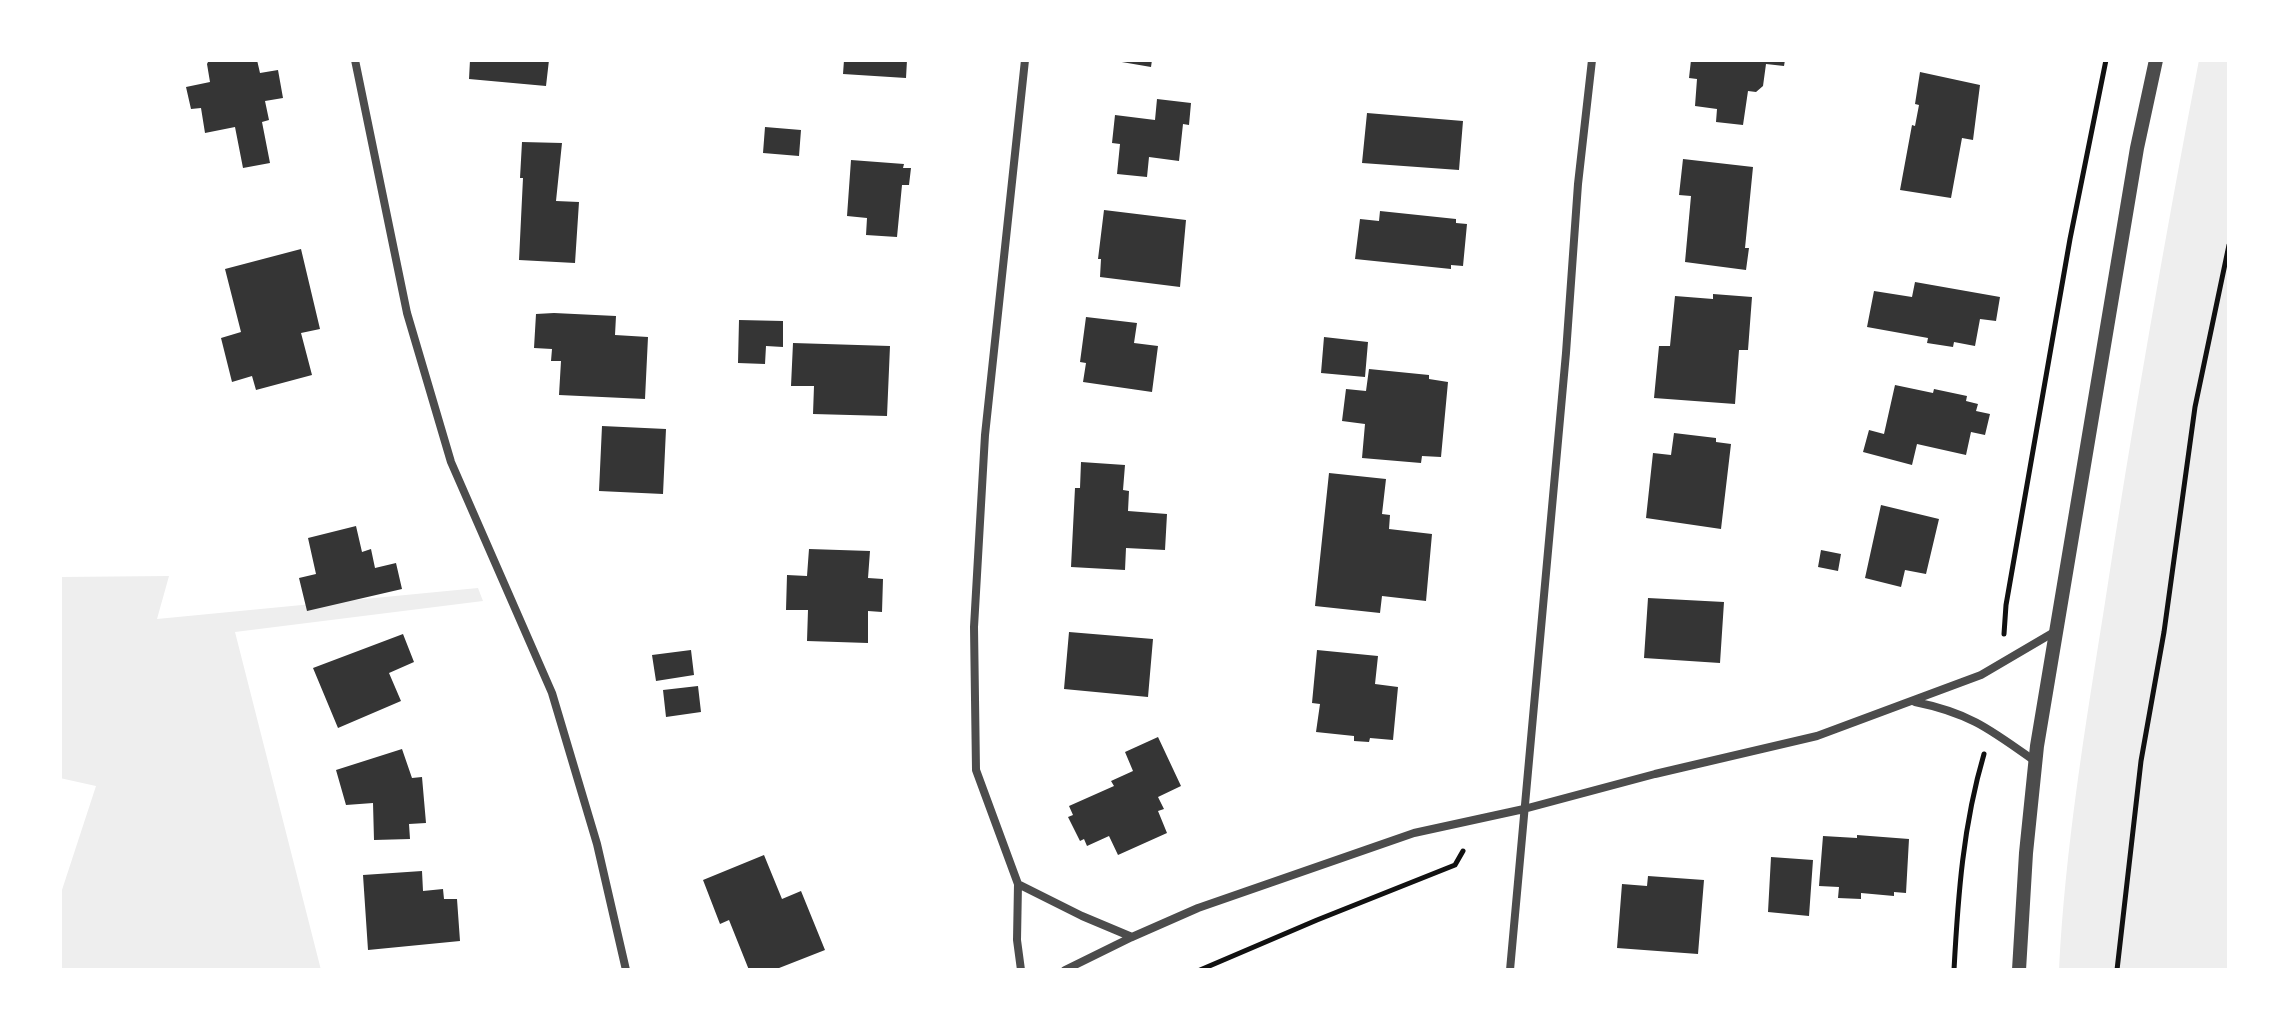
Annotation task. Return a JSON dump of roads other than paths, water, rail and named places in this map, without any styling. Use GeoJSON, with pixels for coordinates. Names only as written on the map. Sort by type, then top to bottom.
{"type":"FeatureCollection","features":[{"type":"Feature","properties":{"kind":"street"},"geometry":{"type":"LineString","coordinates":[[355,60],[407,313],[451,462],[552,693],[597,844],[626,970]]}},
{"type":"Feature","properties":{"kind":"street"},"geometry":{"type":"LineString","coordinates":[[1021,970],[1017,940],[1018,884],[976,770],[974,627],[985,435],[1025,60]]}},
{"type":"Feature","properties":{"kind":"street"},"geometry":{"type":"LineString","coordinates":[[1510,970],[1566,353],[1578,184],[1592,60]]}},
{"type":"Feature","properties":{"kind":"street"},"geometry":{"type":"LineString","coordinates":[[2019,970],[2026,853],[2036,762],[2137,148],[2156,60]]}},
{"type":"Feature","properties":{"kind":"street"},"geometry":{"type":"LineString","coordinates":[[1065,970],[1198,908],[1414,833],[1524,809],[1817,736],[1981,675],[2056,630]]}},
{"type":"Feature","properties":{"kind":"street"},"geometry":{"type":"LineString","coordinates":[[1914,701],[1949,709],[1991,730],[2036,762]]}},
{"type":"Feature","properties":{"kind":"street"},"geometry":{"type":"LineString","coordinates":[[1018,884],[1132,937]]}}]}
